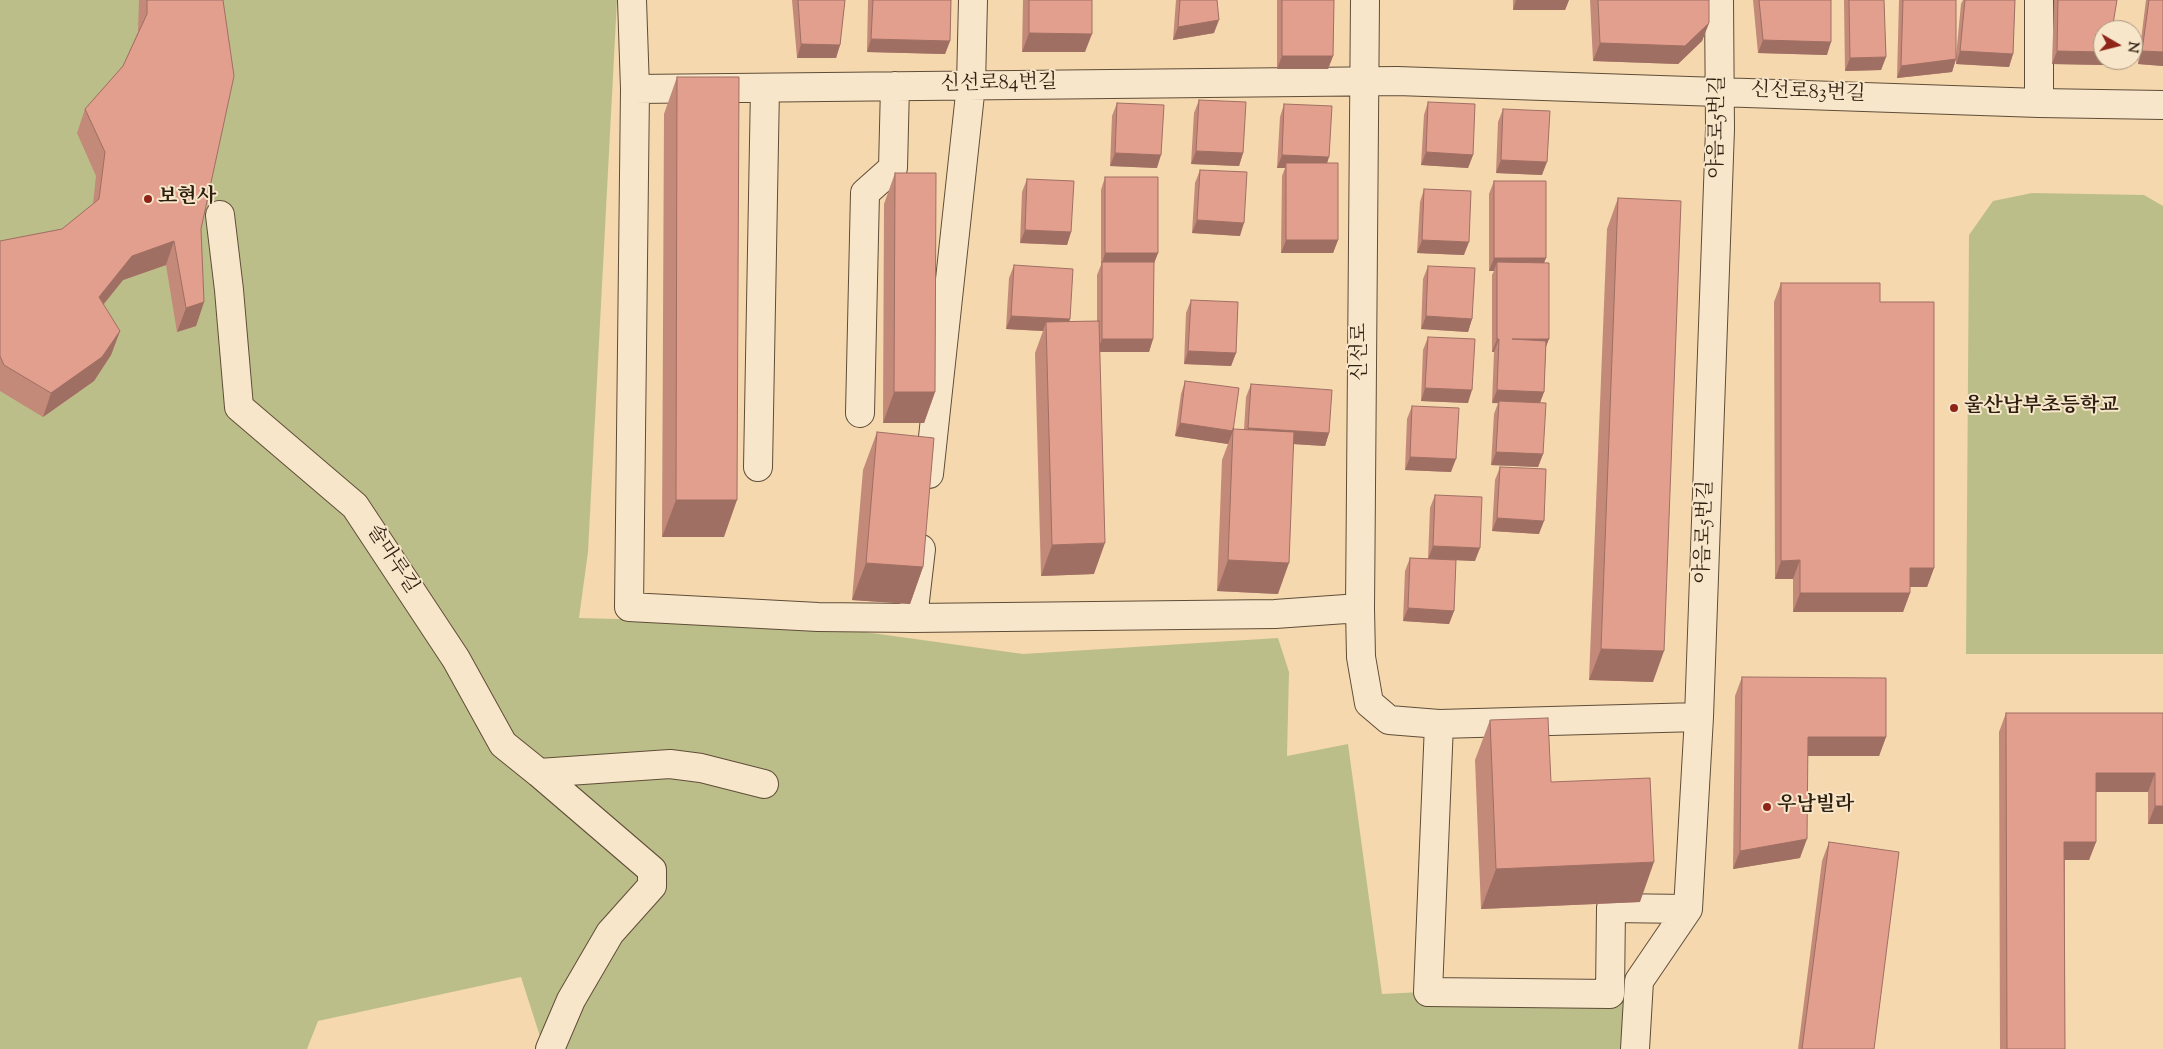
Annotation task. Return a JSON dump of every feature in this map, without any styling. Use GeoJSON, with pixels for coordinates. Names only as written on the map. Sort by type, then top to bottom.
{"type":"FeatureCollection","features":[{"type":"Feature","properties":{"kind":"street"},"geometry":{"type":"LineString","coordinates":[[632,0],[635,89],[629,607],[818,617],[913,618],[1275,614],[1360,608]]}},
{"type":"Feature","properties":{"kind":"street"},"geometry":{"type":"LineString","coordinates":[[913,618],[971,86],[973,0]]}},
{"type":"Feature","properties":{"kind":"street","name":"신선로"},"geometry":{"type":"LineString","coordinates":[[1365,0],[1361,657],[1369,703],[1389,720],[1439,724]]}},
{"type":"Feature","properties":{"kind":"street","name":"야음로5번길"},"geometry":{"type":"LineString","coordinates":[[1688,909],[1699,717],[1720,91],[1719,0]]}},
{"type":"Feature","properties":{"kind":"street"},"geometry":{"type":"LineString","coordinates":[[2039,103],[2040,0]]}},
{"type":"Feature","properties":{"kind":"street","name":"신선로84번길"},"geometry":{"type":"LineString","coordinates":[[635,89],[1364,81]]}},
{"type":"Feature","properties":{"kind":"street","name":"신선로83번길"},"geometry":{"type":"LineString","coordinates":[[1364,81],[1720,91],[2039,103],[2163,105]]}},
{"type":"Feature","properties":{"kind":"street"},"geometry":{"type":"LineString","coordinates":[[860,413],[865,193],[894,168],[895,86]]}},
{"type":"Feature","properties":{"kind":"street"},"geometry":{"type":"LineString","coordinates":[[758,467],[765,88]]}},
{"type":"Feature","properties":{"kind":"street","name":"솔마루길"},"geometry":{"type":"LineString","coordinates":[[220,215],[229,290],[239,407],[355,506],[456,659],[502,744],[539,773],[652,870],[652,886],[610,933],[571,1000],[550,1049]]}},
{"type":"Feature","properties":{"kind":"street"},"geometry":{"type":"LineString","coordinates":[[1688,909],[1611,908],[1610,994],[1428,992],[1439,724],[1699,717]]}},
{"type":"Feature","properties":{"kind":"street"},"geometry":{"type":"LineString","coordinates":[[539,773],[670,764],[701,768],[755,782]]}},
{"type":"Feature","properties":{"kind":"street"},"geometry":{"type":"LineString","coordinates":[[1635,1049],[1639,981],[1688,909]]}},
{"type":"Feature","properties":{"kind":"green space"},"geometry":{"type":"Polygon","coordinates":[[[0,0],[617,0],[588,552],[579,618],[807,624],[1023,654],[1278,638],[1289,672],[1287,756],[1348,744],[1382,994],[1639,981],[1635,1049],[544,1049],[521,977],[318,1021],[307,1049],[0,1049],[0,0]]]}},
{"type":"Feature","properties":{"kind":"green space"},"geometry":{"type":"Polygon","coordinates":[[[2032,193],[2144,195],[2163,206],[2163,654],[1966,654],[1969,235],[1993,201],[2032,193]]]}},
{"type":"Feature","properties":{"kind":"building","name":"보현사"},"geometry":{"type":"Polygon","coordinates":[[[147,0],[223,0],[234,76],[201,229],[204,302],[186,308],[174,241],[132,256],[99,297],[120,331],[102,357],[51,393],[4,365],[0,356],[0,241],[62,229],[99,199],[105,152],[85,109],[123,66],[147,14],[147,0]]]}},
{"type":"Feature","properties":{"kind":"building"},"geometry":{"type":"Polygon","coordinates":[[[798,0],[845,0],[840,45],[801,44],[798,0]]]}},
{"type":"Feature","properties":{"kind":"building"},"geometry":{"type":"Polygon","coordinates":[[[873,0],[951,0],[950,41],[871,39],[873,0]]]}},
{"type":"Feature","properties":{"kind":"building"},"geometry":{"type":"Polygon","coordinates":[[[1029,0],[1092,0],[1092,34],[1029,33],[1029,0]]]}},
{"type":"Feature","properties":{"kind":"building"},"geometry":{"type":"Polygon","coordinates":[[[1180,0],[1217,0],[1219,20],[1178,27],[1180,0]]]}},
{"type":"Feature","properties":{"kind":"building"},"geometry":{"type":"Polygon","coordinates":[[[1282,0],[1334,0],[1333,56],[1282,56],[1282,0]]]}},
{"type":"Feature","properties":{"kind":"building"},"geometry":{"type":"Polygon","coordinates":[[[1598,0],[1709,0],[1709,23],[1685,46],[1600,43],[1598,0]]]}},
{"type":"Feature","properties":{"kind":"building"},"geometry":{"type":"Polygon","coordinates":[[[1759,0],[1831,0],[1831,42],[1763,40],[1759,0]]]}},
{"type":"Feature","properties":{"kind":"building"},"geometry":{"type":"Polygon","coordinates":[[[1849,0],[1884,0],[1886,57],[1850,58],[1849,0]]]}},
{"type":"Feature","properties":{"kind":"building"},"geometry":{"type":"Polygon","coordinates":[[[1903,0],[1956,0],[1956,59],[1901,66],[1903,0]]]}},
{"type":"Feature","properties":{"kind":"building"},"geometry":{"type":"Polygon","coordinates":[[[1965,0],[2015,0],[2013,54],[1960,51],[1965,0]]]}},
{"type":"Feature","properties":{"kind":"building"},"geometry":{"type":"Polygon","coordinates":[[[2058,0],[2117,0],[2114,20],[2093,20],[2093,52],[2057,51],[2058,0]]]}},
{"type":"Feature","properties":{"kind":"building"},"geometry":{"type":"Polygon","coordinates":[[[2149,0],[2163,0],[2163,52],[2143,51],[2149,0]]]}},
{"type":"Feature","properties":{"kind":"building"},"geometry":{"type":"Polygon","coordinates":[[[677,77],[739,77],[737,500],[676,500],[677,77]]]}},
{"type":"Feature","properties":{"kind":"building"},"geometry":{"type":"Polygon","coordinates":[[[1199,100],[1246,102],[1243,153],[1196,151],[1199,100]]]}},
{"type":"Feature","properties":{"kind":"building"},"geometry":{"type":"Polygon","coordinates":[[[1428,102],[1475,104],[1473,155],[1426,152],[1428,102]]]}},
{"type":"Feature","properties":{"kind":"building"},"geometry":{"type":"Polygon","coordinates":[[[1117,103],[1164,105],[1161,155],[1115,153],[1117,103]]]}},
{"type":"Feature","properties":{"kind":"building"},"geometry":{"type":"Polygon","coordinates":[[[1284,104],[1332,106],[1329,157],[1282,155],[1284,104]]]}},
{"type":"Feature","properties":{"kind":"building"},"geometry":{"type":"Polygon","coordinates":[[[1503,109],[1550,111],[1547,162],[1501,160],[1503,109]]]}},
{"type":"Feature","properties":{"kind":"building"},"geometry":{"type":"Polygon","coordinates":[[[1286,163],[1338,163],[1338,240],[1286,240],[1286,163]]]}},
{"type":"Feature","properties":{"kind":"building"},"geometry":{"type":"Polygon","coordinates":[[[1200,170],[1247,172],[1244,223],[1197,220],[1200,170]]]}},
{"type":"Feature","properties":{"kind":"building"},"geometry":{"type":"Polygon","coordinates":[[[895,173],[936,173],[935,392],[894,392],[895,173]]]}},
{"type":"Feature","properties":{"kind":"building"},"geometry":{"type":"Polygon","coordinates":[[[1105,177],[1158,177],[1158,253],[1105,253],[1105,177]]]}},
{"type":"Feature","properties":{"kind":"building"},"geometry":{"type":"Polygon","coordinates":[[[1027,179],[1074,181],[1071,232],[1025,230],[1027,179]]]}},
{"type":"Feature","properties":{"kind":"building"},"geometry":{"type":"Polygon","coordinates":[[[1494,181],[1546,181],[1546,258],[1494,258],[1494,181]]]}},
{"type":"Feature","properties":{"kind":"building"},"geometry":{"type":"Polygon","coordinates":[[[1424,189],[1471,191],[1469,242],[1422,240],[1424,189]]]}},
{"type":"Feature","properties":{"kind":"building"},"geometry":{"type":"Polygon","coordinates":[[[1618,198],[1681,201],[1664,651],[1601,649],[1618,198]]]}},
{"type":"Feature","properties":{"kind":"building"},"geometry":{"type":"Polygon","coordinates":[[[1102,262],[1154,262],[1153,339],[1102,339],[1102,262]]]}},
{"type":"Feature","properties":{"kind":"building"},"geometry":{"type":"Polygon","coordinates":[[[1497,262],[1549,263],[1549,339],[1512,339],[1546,341],[1544,392],[1497,390],[1499,339],[1497,339],[1497,262]]]}},
{"type":"Feature","properties":{"kind":"building"},"geometry":{"type":"Polygon","coordinates":[[[1014,265],[1073,269],[1070,319],[1011,316],[1014,265]]]}},
{"type":"Feature","properties":{"kind":"building"},"geometry":{"type":"Polygon","coordinates":[[[1428,266],[1475,268],[1472,319],[1426,316],[1428,266]]]}},
{"type":"Feature","properties":{"kind":"building"},"geometry":{"type":"Polygon","coordinates":[[[1781,283],[1880,283],[1880,302],[1934,302],[1934,568],[1910,568],[1910,593],[1800,593],[1800,560],[1781,561],[1781,283]]]}},
{"type":"Feature","properties":{"kind":"building"},"geometry":{"type":"Polygon","coordinates":[[[1191,300],[1238,302],[1236,353],[1188,351],[1191,300]]]}},
{"type":"Feature","properties":{"kind":"building"},"geometry":{"type":"Polygon","coordinates":[[[1099,321],[1105,543],[1052,545],[1046,322],[1099,321]]]}},
{"type":"Feature","properties":{"kind":"building"},"geometry":{"type":"Polygon","coordinates":[[[1428,337],[1475,339],[1472,390],[1425,388],[1428,337]]]}},
{"type":"Feature","properties":{"kind":"building"},"geometry":{"type":"Polygon","coordinates":[[[1185,381],[1239,388],[1233,431],[1180,423],[1185,381]]]}},
{"type":"Feature","properties":{"kind":"building"},"geometry":{"type":"Polygon","coordinates":[[[1251,384],[1332,390],[1329,433],[1248,428],[1251,384]]]}},
{"type":"Feature","properties":{"kind":"building"},"geometry":{"type":"Polygon","coordinates":[[[1499,401],[1546,403],[1543,454],[1496,452],[1499,401]]]}},
{"type":"Feature","properties":{"kind":"building"},"geometry":{"type":"Polygon","coordinates":[[[1412,406],[1459,408],[1456,459],[1410,457],[1412,406]]]}},
{"type":"Feature","properties":{"kind":"building"},"geometry":{"type":"Polygon","coordinates":[[[1233,429],[1294,432],[1289,563],[1228,560],[1233,429]]]}},
{"type":"Feature","properties":{"kind":"building"},"geometry":{"type":"Polygon","coordinates":[[[877,432],[934,438],[923,567],[866,563],[877,432]]]}},
{"type":"Feature","properties":{"kind":"building"},"geometry":{"type":"Polygon","coordinates":[[[1500,467],[1546,469],[1544,521],[1497,518],[1500,467]]]}},
{"type":"Feature","properties":{"kind":"building"},"geometry":{"type":"Polygon","coordinates":[[[1435,495],[1482,497],[1480,548],[1433,546],[1435,495]]]}},
{"type":"Feature","properties":{"kind":"building"},"geometry":{"type":"Polygon","coordinates":[[[1410,558],[1456,560],[1454,611],[1408,608],[1410,558]]]}},
{"type":"Feature","properties":{"kind":"building","name":"우남빌라"},"geometry":{"type":"Polygon","coordinates":[[[1742,677],[1886,678],[1886,737],[1808,737],[1807,839],[1740,851],[1742,677]]]}},
{"type":"Feature","properties":{"kind":"building"},"geometry":{"type":"Polygon","coordinates":[[[2006,713],[2163,713],[2163,806],[2155,806],[2155,773],[2096,773],[2096,842],[2064,842],[2065,1049],[2007,1049],[2006,713]]]}},
{"type":"Feature","properties":{"kind":"building"},"geometry":{"type":"Polygon","coordinates":[[[1548,718],[1551,782],[1650,778],[1654,862],[1496,869],[1490,720],[1548,718]]]}},
{"type":"Feature","properties":{"kind":"building"},"geometry":{"type":"Polygon","coordinates":[[[1829,842],[1899,852],[1874,1049],[1802,1049],[1829,842]]]}},
{"type":"Feature","properties":{"kind":"place","name":"보현사"},"geometry":{"type":"Point","coordinates":[148,199]}},
{"type":"Feature","properties":{"kind":"place","name":"울산남부초등학교"},"geometry":{"type":"Point","coordinates":[1954,408]}},
{"type":"Feature","properties":{"kind":"place","name":"우남빌라"},"geometry":{"type":"Point","coordinates":[1767,807]}}]}
